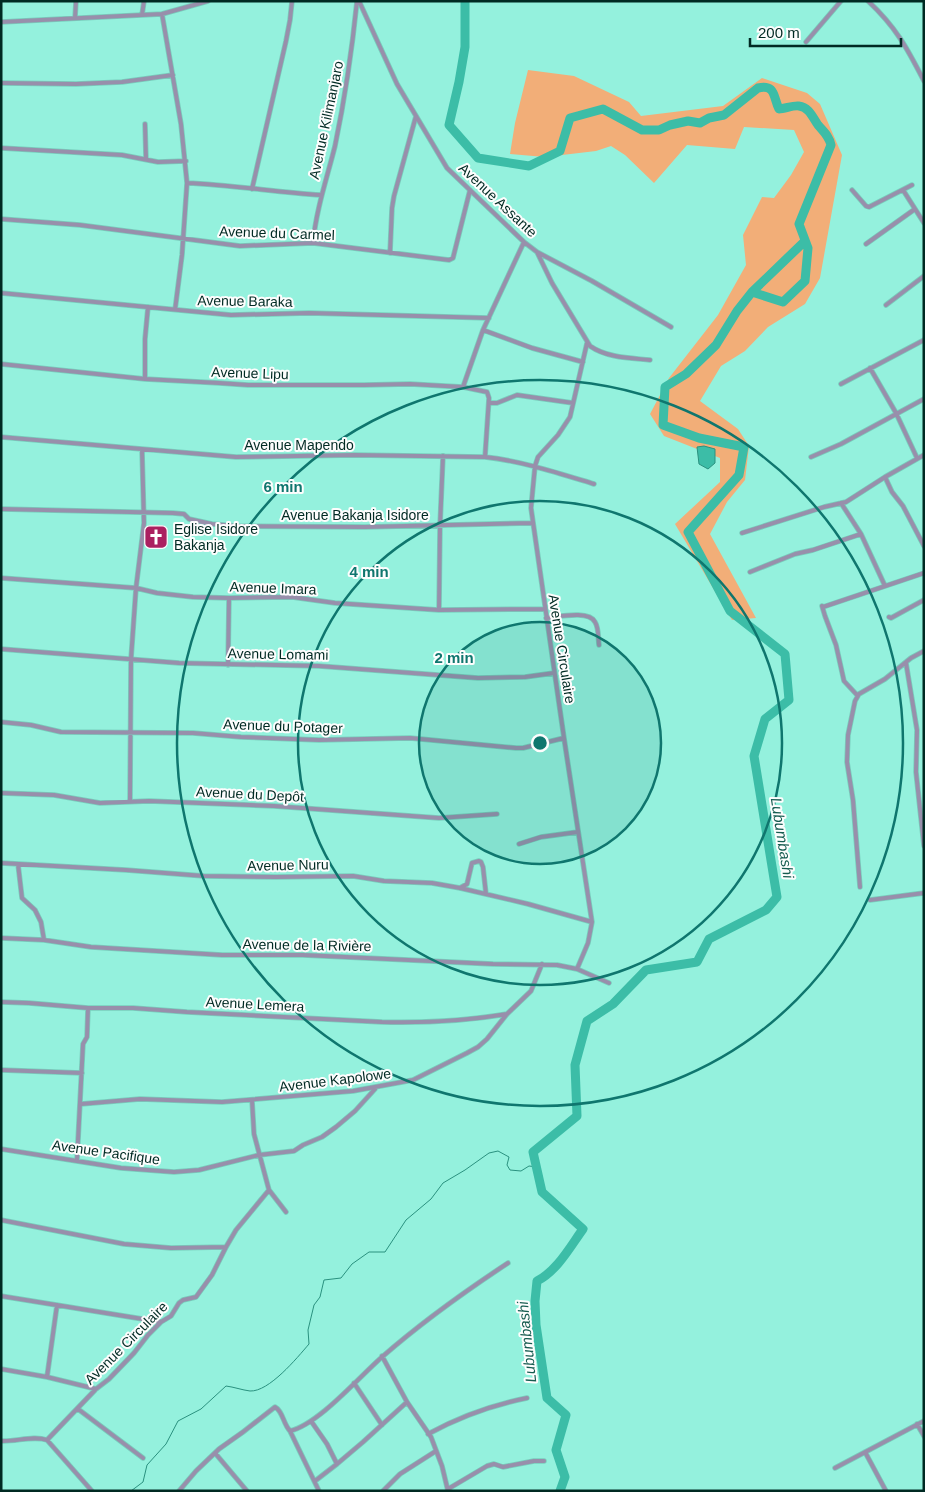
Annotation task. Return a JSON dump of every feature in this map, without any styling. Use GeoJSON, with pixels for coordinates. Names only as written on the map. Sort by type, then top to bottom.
{"type":"FeatureCollection","features":[{"type":"Feature","properties":{"kind":"street"},"geometry":{"type":"LineString","coordinates":[[75,18],[76,1]]}},
{"type":"Feature","properties":{"kind":"street"},"geometry":{"type":"LineString","coordinates":[[142,15],[144,1]]}},
{"type":"Feature","properties":{"kind":"street"},"geometry":{"type":"LineString","coordinates":[[1,22],[162,14],[208,1]]}},
{"type":"Feature","properties":{"kind":"street"},"geometry":{"type":"LineString","coordinates":[[252,189],[288,35],[292,1]]}},
{"type":"Feature","properties":{"kind":"street","name":"Avenue Assante"},"geometry":{"type":"LineString","coordinates":[[358,1],[398,84],[448,168],[524,242],[537,252],[570,268],[671,326]]}},
{"type":"Feature","properties":{"kind":"street","name":"Avenue Kilimanjaro"},"geometry":{"type":"LineString","coordinates":[[313,243],[321,195],[333,151],[346,88],[358,1]]}},
{"type":"Feature","properties":{"kind":"street"},"geometry":{"type":"LineString","coordinates":[[806,42],[841,1]]}},
{"type":"Feature","properties":{"kind":"street"},"geometry":{"type":"LineString","coordinates":[[868,1],[887,20],[905,44],[924,81]]}},
{"type":"Feature","properties":{"kind":"street"},"geometry":{"type":"LineString","coordinates":[[162,14],[181,124],[187,183],[182,255],[175,310]]}},
{"type":"Feature","properties":{"kind":"street"},"geometry":{"type":"LineString","coordinates":[[1,83],[76,84],[122,82],[173,75]]}},
{"type":"Feature","properties":{"kind":"street"},"geometry":{"type":"LineString","coordinates":[[390,253],[394,196],[416,116]]}},
{"type":"Feature","properties":{"kind":"street"},"geometry":{"type":"LineString","coordinates":[[145,124],[146,159]]}},
{"type":"Feature","properties":{"kind":"street"},"geometry":{"type":"LineString","coordinates":[[1,148],[122,155],[158,162],[186,161]]}},
{"type":"Feature","properties":{"kind":"street"},"geometry":{"type":"LineString","coordinates":[[187,183],[321,195]]}},
{"type":"Feature","properties":{"kind":"street"},"geometry":{"type":"LineString","coordinates":[[852,190],[866,206],[869,206],[912,185]]}},
{"type":"Feature","properties":{"kind":"street","name":"Avenue du Carmel"},"geometry":{"type":"LineString","coordinates":[[1,220],[80,225],[249,246],[313,243],[449,260],[452,259],[470,190]]}},
{"type":"Feature","properties":{"kind":"street"},"geometry":{"type":"LineString","coordinates":[[903,190],[924,222]]}},
{"type":"Feature","properties":{"kind":"street"},"geometry":{"type":"LineString","coordinates":[[866,244],[915,209]]}},
{"type":"Feature","properties":{"kind":"street"},"geometry":{"type":"LineString","coordinates":[[463,387],[483,330],[524,242]]}},
{"type":"Feature","properties":{"kind":"street"},"geometry":{"type":"LineString","coordinates":[[537,252],[549,277],[587,342],[594,349],[601,352],[650,360]]}},
{"type":"Feature","properties":{"kind":"street"},"geometry":{"type":"LineString","coordinates":[[886,305],[924,276]]}},
{"type":"Feature","properties":{"kind":"street","name":"Avenue Baraka"},"geometry":{"type":"LineString","coordinates":[[1,293],[231,315],[309,314],[489,318]]}},
{"type":"Feature","properties":{"kind":"street"},"geometry":{"type":"LineString","coordinates":[[145,379],[145,339],[148,307]]}},
{"type":"Feature","properties":{"kind":"street"},"geometry":{"type":"LineString","coordinates":[[483,330],[532,348],[583,362]]}},
{"type":"Feature","properties":{"kind":"street"},"geometry":{"type":"LineString","coordinates":[[841,384],[924,340]]}},
{"type":"Feature","properties":{"kind":"street","name":"Avenue Circulaire"},"geometry":{"type":"LineString","coordinates":[[577,968],[588,943],[592,922],[532,523],[531,500],[535,466],[538,457],[558,435],[573,410],[587,342]]}},
{"type":"Feature","properties":{"kind":"street","name":"Avenue Lipu"},"geometry":{"type":"LineString","coordinates":[[1,364],[145,379],[248,385],[410,384],[463,387],[486,391],[489,403]]}},
{"type":"Feature","properties":{"kind":"street"},"geometry":{"type":"LineString","coordinates":[[870,368],[896,414],[917,458]]}},
{"type":"Feature","properties":{"kind":"street"},"geometry":{"type":"LineString","coordinates":[[485,457],[489,403],[497,403],[517,395],[573,403]]}},
{"type":"Feature","properties":{"kind":"street"},"geometry":{"type":"LineString","coordinates":[[811,457],[841,444],[924,399]]}},
{"type":"Feature","properties":{"kind":"street","name":"Avenue Mapendo"},"geometry":{"type":"LineString","coordinates":[[1,437],[236,456],[485,457],[535,466],[594,484]]}},
{"type":"Feature","properties":{"kind":"street"},"geometry":{"type":"LineString","coordinates":[[130,801],[131,659],[136,588],[144,523],[142,449]]}},
{"type":"Feature","properties":{"kind":"street"},"geometry":{"type":"LineString","coordinates":[[742,533],[853,499],[884,477],[924,455]]}},
{"type":"Feature","properties":{"kind":"street"},"geometry":{"type":"LineString","coordinates":[[440,610],[440,526],[443,456]]}},
{"type":"Feature","properties":{"kind":"street"},"geometry":{"type":"LineString","coordinates":[[884,477],[892,492],[903,506],[924,546]]}},
{"type":"Feature","properties":{"kind":"street"},"geometry":{"type":"LineString","coordinates":[[841,503],[860,534],[885,586]]}},
{"type":"Feature","properties":{"kind":"street","name":"Avenue Bakanja Isidore"},"geometry":{"type":"LineString","coordinates":[[1,508],[184,514],[189,519],[225,526],[440,526],[532,523]]}},
{"type":"Feature","properties":{"kind":"street"},"geometry":{"type":"LineString","coordinates":[[750,572],[786,557],[860,534]]}},
{"type":"Feature","properties":{"kind":"street"},"geometry":{"type":"LineString","coordinates":[[857,695],[844,681],[836,645],[822,606],[924,573]]}},
{"type":"Feature","properties":{"kind":"street","name":"Avenue Imara"},"geometry":{"type":"LineString","coordinates":[[1,578],[136,588],[157,593],[230,598],[292,597],[335,603],[440,610],[545,609]]}},
{"type":"Feature","properties":{"kind":"street"},"geometry":{"type":"LineString","coordinates":[[228,665],[230,598]]}},
{"type":"Feature","properties":{"kind":"street"},"geometry":{"type":"LineString","coordinates":[[888,617],[891,618],[924,600]]}},
{"type":"Feature","properties":{"kind":"street"},"geometry":{"type":"LineString","coordinates":[[546,618],[584,615],[591,617],[595,620],[600,645]]}},
{"type":"Feature","properties":{"kind":"street","name":"Avenue Lomami"},"geometry":{"type":"LineString","coordinates":[[1,649],[179,663],[319,666],[478,678],[525,677],[554,673]]}},
{"type":"Feature","properties":{"kind":"street"},"geometry":{"type":"LineString","coordinates":[[860,887],[853,800],[847,762],[849,727],[857,695],[885,679],[911,658],[924,651]]}},
{"type":"Feature","properties":{"kind":"street"},"geometry":{"type":"LineString","coordinates":[[906,663],[917,730],[916,772],[924,846]]}},
{"type":"Feature","properties":{"kind":"street","name":"Avenue du Potager"},"geometry":{"type":"LineString","coordinates":[[1,722],[31,725],[62,732],[193,733],[319,740],[410,738],[516,748],[524,748],[564,738]]}},
{"type":"Feature","properties":{"kind":"street","name":"Avenue du Depôt"},"geometry":{"type":"LineString","coordinates":[[1,793],[54,795],[100,802],[130,801],[274,806],[439,818],[498,814]]}},
{"type":"Feature","properties":{"kind":"street"},"geometry":{"type":"LineString","coordinates":[[518,844],[541,837],[578,832]]}},
{"type":"Feature","properties":{"kind":"street"},"geometry":{"type":"LineString","coordinates":[[460,888],[466,884],[472,863],[479,861],[484,867],[486,894],[592,922]]}},
{"type":"Feature","properties":{"kind":"street","name":"Avenue Nuru"},"geometry":{"type":"LineString","coordinates":[[1,864],[204,876],[353,876],[384,881],[427,883],[486,894]]}},
{"type":"Feature","properties":{"kind":"street"},"geometry":{"type":"LineString","coordinates":[[18,864],[22,898],[35,910],[41,922],[44,940]]}},
{"type":"Feature","properties":{"kind":"street"},"geometry":{"type":"LineString","coordinates":[[870,900],[924,893]]}},
{"type":"Feature","properties":{"kind":"street","name":"Avenue de la Rivière"},"geometry":{"type":"LineString","coordinates":[[1,938],[44,940],[91,947],[222,955],[303,955],[557,965],[577,968],[609,983]]}},
{"type":"Feature","properties":{"kind":"street","name":"Avenue Kapolowe"},"geometry":{"type":"LineString","coordinates":[[80,1104],[140,1099],[222,1102],[252,1100],[353,1091],[413,1080],[472,1050],[487,1039],[508,1014],[532,991],[542,964]]}},
{"type":"Feature","properties":{"kind":"street","name":"Avenue Lemera"},"geometry":{"type":"LineString","coordinates":[[1,1002],[356,1021],[410,1022],[470,1019],[508,1014]]}},
{"type":"Feature","properties":{"kind":"street"},"geometry":{"type":"LineString","coordinates":[[77,1160],[82,1044],[87,1037],[88,1008]]}},
{"type":"Feature","properties":{"kind":"street"},"geometry":{"type":"LineString","coordinates":[[1,1070],[82,1073]]}},
{"type":"Feature","properties":{"kind":"street","name":"Avenue Pacifique"},"geometry":{"type":"LineString","coordinates":[[1,1149],[121,1168],[174,1172],[199,1170],[259,1155],[294,1151],[322,1137],[336,1127],[355,1111],[376,1088]]}},
{"type":"Feature","properties":{"kind":"street"},"geometry":{"type":"LineString","coordinates":[[252,1100],[254,1134],[269,1190],[286,1212]]}},
{"type":"Feature","properties":{"kind":"street","name":"Avenue Circulaire"},"geometry":{"type":"LineString","coordinates":[[47,1440],[134,1353],[148,1335],[171,1316],[183,1300],[196,1297],[212,1275],[236,1230],[269,1190]]}},
{"type":"Feature","properties":{"kind":"street"},"geometry":{"type":"LineString","coordinates":[[1,1220],[124,1244],[170,1248],[226,1247]]}},
{"type":"Feature","properties":{"kind":"street"},"geometry":{"type":"LineString","coordinates":[[290,1431],[311,1421],[326,1410],[382,1356],[464,1292],[508,1264]]}},
{"type":"Feature","properties":{"kind":"street"},"geometry":{"type":"LineString","coordinates":[[1,1296],[162,1322]]}},
{"type":"Feature","properties":{"kind":"street"},"geometry":{"type":"LineString","coordinates":[[47,1377],[57,1305]]}},
{"type":"Feature","properties":{"kind":"street"},"geometry":{"type":"LineString","coordinates":[[382,1356],[407,1402],[428,1434],[436,1451],[448,1490],[487,1466],[494,1464],[503,1467],[544,1461]]}},
{"type":"Feature","properties":{"kind":"street"},"geometry":{"type":"LineString","coordinates":[[1,1369],[47,1377],[96,1389]]}},
{"type":"Feature","properties":{"kind":"street"},"geometry":{"type":"LineString","coordinates":[[354,1383],[382,1425]]}},
{"type":"Feature","properties":{"kind":"street"},"geometry":{"type":"LineString","coordinates":[[428,1434],[451,1422],[489,1407],[527,1398]]}},
{"type":"Feature","properties":{"kind":"street"},"geometry":{"type":"LineString","coordinates":[[315,1481],[407,1402]]}},
{"type":"Feature","properties":{"kind":"street"},"geometry":{"type":"LineString","coordinates":[[179,1491],[219,1449],[275,1407],[278,1408],[319,1491]]}},
{"type":"Feature","properties":{"kind":"street"},"geometry":{"type":"LineString","coordinates":[[78,1409],[143,1458]]}},
{"type":"Feature","properties":{"kind":"street"},"geometry":{"type":"LineString","coordinates":[[311,1421],[327,1444],[337,1464]]}},
{"type":"Feature","properties":{"kind":"street"},"geometry":{"type":"LineString","coordinates":[[835,1468],[924,1421]]}},
{"type":"Feature","properties":{"kind":"street"},"geometry":{"type":"LineString","coordinates":[[917,1424],[924,1436]]}},
{"type":"Feature","properties":{"kind":"street"},"geometry":{"type":"LineString","coordinates":[[1,1441],[12,1442],[37,1438],[47,1440],[92,1491]]}},
{"type":"Feature","properties":{"kind":"street"},"geometry":{"type":"LineString","coordinates":[[383,1491],[400,1474],[436,1451]]}},
{"type":"Feature","properties":{"kind":"street"},"geometry":{"type":"LineString","coordinates":[[865,1452],[886,1491]]}},
{"type":"Feature","properties":{"kind":"street"},"geometry":{"type":"LineString","coordinates":[[215,1454],[247,1491]]}},
{"type":"Feature","properties":{"kind":"shaded area"},"geometry":{"type":"Polygon","coordinates":[[[528,70],[574,76],[629,102],[641,116],[723,106],[762,78],[807,93],[820,104],[842,155],[820,278],[805,304],[768,327],[745,351],[721,366],[700,401],[738,429],[749,446],[745,480],[727,502],[710,534],[756,618],[732,620],[675,524],[720,482],[720,458],[664,436],[650,414],[669,378],[718,315],[746,265],[743,235],[762,197],[774,198],[791,175],[804,152],[794,130],[744,127],[735,149],[687,145],[654,183],[625,155],[611,146],[596,151],[545,157],[510,154],[515,123],[528,70]]]}},
{"type":"Feature","properties":{"kind":"shaded area"},"geometry":{"type":"Polygon","coordinates":[[[704,446],[715,449],[715,463],[708,469],[699,464],[697,447],[704,446]]]}},
{"type":"Feature","properties":{"kind":"waterway","name":"Lubumbashi"},"geometry":{"type":"LineString","coordinates":[[465,1],[465,47],[449,125],[478,158],[529,166],[560,151],[570,118],[603,109],[642,130],[659,130],[670,125],[688,121],[700,123],[709,118],[724,115],[758,88],[764,87],[773,92],[779,109],[797,106],[808,111],[828,137],[831,145],[799,224],[808,248],[805,281],[783,302],[752,292],[737,311],[716,345],[686,374],[665,387],[663,425],[699,438],[744,447],[739,475],[688,532],[730,611],[785,654],[789,700],[765,719],[754,756],[777,897],[766,910],[709,939],[697,962],[646,970],[613,1004],[587,1021],[575,1065],[577,1116],[533,1152],[542,1192],[583,1229],[557,1265],[537,1281],[535,1301],[536,1325],[547,1398],[566,1415],[556,1450],[565,1477],[560,1491]]}},
{"type":"Feature","properties":{"kind":"waterway","name":"Lubumbashi"},"geometry":{"type":"LineString","coordinates":[[752,292],[805,241]]}},
{"type":"Feature","properties":{"kind":"waterway"},"geometry":{"type":"LineString","coordinates":[[131,1491],[143,1482],[147,1465],[166,1444],[178,1421],[201,1409],[226,1386],[250,1391],[257,1390],[274,1380],[290,1365],[309,1344],[308,1330],[314,1305],[320,1297],[324,1280],[341,1278],[352,1264],[369,1252],[385,1252],[406,1220],[431,1199],[443,1183],[489,1153],[498,1151],[509,1157],[507,1165],[510,1170],[521,1171],[529,1166],[537,1167]]}},
{"type":"Feature","properties":{"kind":"place","name":"Eglise Isidore Bakanja"},"geometry":{"type":"Point","coordinates":[156,537]}}]}
